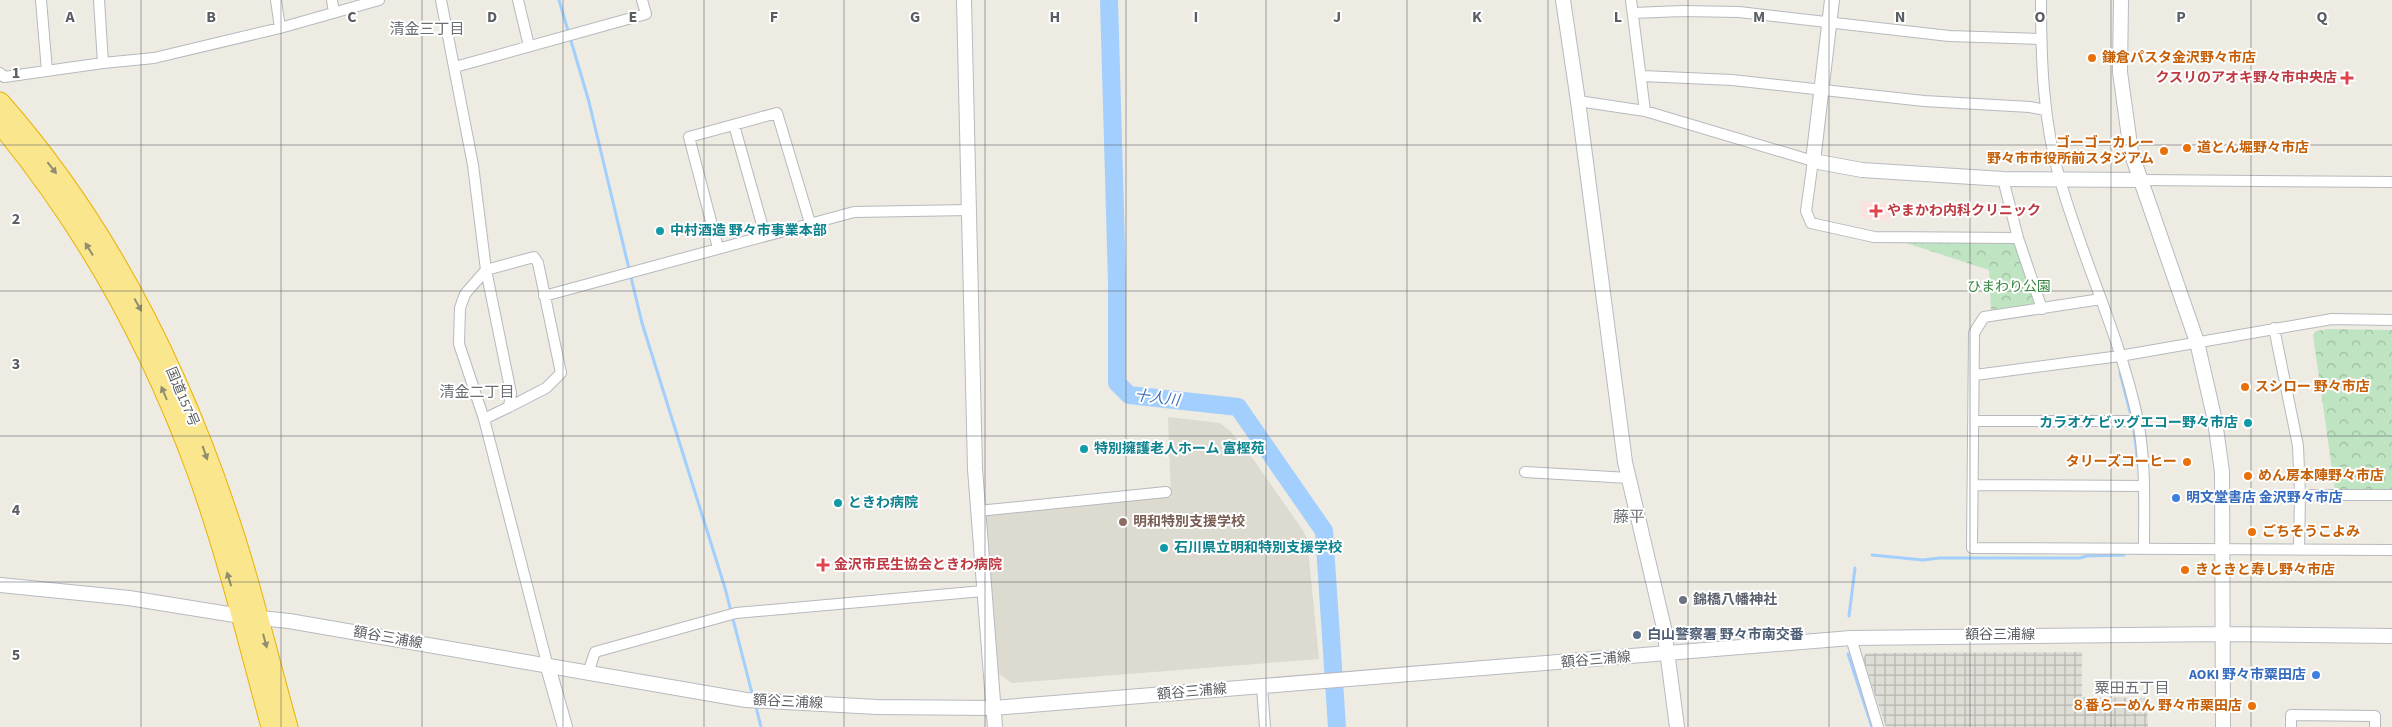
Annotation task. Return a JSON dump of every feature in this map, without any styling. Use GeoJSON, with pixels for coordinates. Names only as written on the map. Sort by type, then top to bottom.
{"type":"FeatureCollection","features":[{"type":"Feature","properties":{"kind":"highway","name":"国道157号"},"geometry":{"type":"LineString","coordinates":[[0,102],[62,181],[93,226],[148,323],[176,381],[201,444],[240,555],[271,727]]}},
{"type":"Feature","properties":{"kind":"highway","name":"国道157号"},"geometry":{"type":"LineString","coordinates":[[0,124],[25,154],[67,214],[106,276],[151,360],[197,473],[288,727]]}},
{"type":"Feature","properties":{"kind":"street"},"geometry":{"type":"LineString","coordinates":[[41,0],[47,71]]}},
{"type":"Feature","properties":{"kind":"street"},"geometry":{"type":"LineString","coordinates":[[99,0],[103,62]]}},
{"type":"Feature","properties":{"kind":"street"},"geometry":{"type":"LineString","coordinates":[[276,0],[280,28]]}},
{"type":"Feature","properties":{"kind":"street"},"geometry":{"type":"LineString","coordinates":[[332,0],[334,12]]}},
{"type":"Feature","properties":{"kind":"street"},"geometry":{"type":"LineString","coordinates":[[0,73],[4,77],[103,62],[154,58],[280,28],[379,0]]}},
{"type":"Feature","properties":{"kind":"street"},"geometry":{"type":"LineString","coordinates":[[441,0],[473,165],[486,270],[511,393],[509,407]]}},
{"type":"Feature","properties":{"kind":"street"},"geometry":{"type":"LineString","coordinates":[[518,0],[529,46]]}},
{"type":"Feature","properties":{"kind":"street"},"geometry":{"type":"LineString","coordinates":[[454,67],[646,14],[642,0]]}},
{"type":"Feature","properties":{"kind":"street"},"geometry":{"type":"LineString","coordinates":[[964,0],[978,511],[994,727]]}},
{"type":"Feature","properties":{"kind":"street"},"geometry":{"type":"LineString","coordinates":[[1563,0],[1625,462],[1668,653],[1677,727]]}},
{"type":"Feature","properties":{"kind":"street"},"geometry":{"type":"LineString","coordinates":[[1631,0],[1645,111]]}},
{"type":"Feature","properties":{"kind":"street"},"geometry":{"type":"LineString","coordinates":[[1832,0],[1806,211],[1810,223],[1874,237],[2018,238]]}},
{"type":"Feature","properties":{"kind":"street"},"geometry":{"type":"LineString","coordinates":[[2041,0],[2041,39],[2046,110],[2060,179],[2120,356],[2138,421],[2144,486],[2144,549]]}},
{"type":"Feature","properties":{"kind":"street"},"geometry":{"type":"LineString","coordinates":[[2121,0],[2120,72],[2131,152],[2197,342],[2215,421],[2222,472],[2223,727]]}},
{"type":"Feature","properties":{"kind":"street"},"geometry":{"type":"LineString","coordinates":[[1633,13],[1682,11],[1739,12],[1829,24],[1949,36],[2041,39]]}},
{"type":"Feature","properties":{"kind":"street"},"geometry":{"type":"LineString","coordinates":[[1642,76],[1732,80],[1924,101],[2030,107],[2046,110]]}},
{"type":"Feature","properties":{"kind":"street"},"geometry":{"type":"LineString","coordinates":[[1578,101],[1645,111],[1813,161],[1862,170],[2003,179],[2392,182]]}},
{"type":"Feature","properties":{"kind":"street"},"geometry":{"type":"LineString","coordinates":[[718,248],[689,137],[777,113],[810,223]]}},
{"type":"Feature","properties":{"kind":"street"},"geometry":{"type":"LineString","coordinates":[[734,125],[765,235]]}},
{"type":"Feature","properties":{"kind":"street"},"geometry":{"type":"LineString","coordinates":[[2003,179],[2018,238],[2042,309]]}},
{"type":"Feature","properties":{"kind":"street"},"geometry":{"type":"LineString","coordinates":[[544,296],[854,212],[969,210]]}},
{"type":"Feature","properties":{"kind":"street"},"geometry":{"type":"LineString","coordinates":[[484,420],[546,388],[561,373],[538,263],[534,257],[486,270],[464,294],[460,308],[459,344],[484,420],[565,727]]}},
{"type":"Feature","properties":{"kind":"street"},"geometry":{"type":"LineString","coordinates":[[2101,299],[1984,318],[1974,333],[1975,421],[1972,548],[2392,550]]}},
{"type":"Feature","properties":{"kind":"street"},"geometry":{"type":"LineString","coordinates":[[1975,375],[2120,356],[2332,319],[2392,320]]}},
{"type":"Feature","properties":{"kind":"street"},"geometry":{"type":"LineString","coordinates":[[2274,328],[2298,446],[2300,495],[2299,549]]}},
{"type":"Feature","properties":{"kind":"street"},"geometry":{"type":"LineString","coordinates":[[1975,421],[2138,421]]}},
{"type":"Feature","properties":{"kind":"street"},"geometry":{"type":"LineString","coordinates":[[1524,472],[1629,478]]}},
{"type":"Feature","properties":{"kind":"street"},"geometry":{"type":"LineString","coordinates":[[1974,485],[2144,486]]}},
{"type":"Feature","properties":{"kind":"street"},"geometry":{"type":"LineString","coordinates":[[978,511],[1166,492]]}},
{"type":"Feature","properties":{"kind":"street"},"geometry":{"type":"LineString","coordinates":[[2300,495],[2392,495]]}},
{"type":"Feature","properties":{"kind":"street","name":"額谷三浦線"},"geometry":{"type":"LineString","coordinates":[[0,585],[129,598],[250,617],[289,621],[746,700],[877,707],[993,708],[1851,638],[2224,634],[2392,636]]}},
{"type":"Feature","properties":{"kind":"street"},"geometry":{"type":"LineString","coordinates":[[588,673],[596,652],[736,613],[983,592]]}},
{"type":"Feature","properties":{"kind":"street"},"geometry":{"type":"LineString","coordinates":[[1851,638],[1878,727]]}},
{"type":"Feature","properties":{"kind":"street"},"geometry":{"type":"LineString","coordinates":[[1262,687],[1265,727]]}},
{"type":"Feature","properties":{"kind":"street"},"geometry":{"type":"LineString","coordinates":[[2291,727],[2291,715],[2375,716],[2375,727]]}},
{"type":"Feature","properties":{"kind":"shaded area","name":"やまかわ内科クリニック"},"geometry":{"type":"Polygon","coordinates":[[[1862,201],[1891,204],[1889,222],[1861,218],[1862,201]]]}},
{"type":"Feature","properties":{"kind":"shaded area"},"geometry":{"type":"Polygon","coordinates":[[[1168,417],[1220,423],[1231,432],[1251,456],[1304,532],[1307,539],[1319,659],[1012,683],[996,672],[986,515],[1171,497],[1168,417]]]}},
{"type":"Feature","properties":{"kind":"shaded area"},"geometry":{"type":"Polygon","coordinates":[[[2082,652],[2082,697],[2147,698],[2148,727],[1886,727],[1863,659],[1866,653],[2082,652]]]}},
{"type":"Feature","properties":{"kind":"green space","name":"ひまわり公園"},"geometry":{"type":"Polygon","coordinates":[[[1900,241],[2015,241],[2036,305],[1991,310],[1989,270],[1900,241]]]}},
{"type":"Feature","properties":{"kind":"green space"},"geometry":{"type":"Polygon","coordinates":[[[2328,329],[2392,330],[2392,490],[2335,490],[2313,335],[2317,331],[2328,329]]]}},
{"type":"Feature","properties":{"kind":"waterway"},"geometry":{"type":"LineString","coordinates":[[559,0],[589,102],[642,323],[725,588],[753,697]]}},
{"type":"Feature","properties":{"kind":"waterway","name":"十人川"},"geometry":{"type":"LineString","coordinates":[[1109,0],[1117,282],[1117,383],[1129,395],[1238,407],[1324,531],[1337,727]]}},
{"type":"Feature","properties":{"kind":"waterway"},"geometry":{"type":"LineString","coordinates":[[2120,373],[2130,412]]}},
{"type":"Feature","properties":{"kind":"waterway"},"geometry":{"type":"LineString","coordinates":[[2134,431],[2138,464]]}},
{"type":"Feature","properties":{"kind":"waterway"},"geometry":{"type":"LineString","coordinates":[[1872,555],[1923,560],[1939,558],[2080,558],[2087,556],[2124,555]]}},
{"type":"Feature","properties":{"kind":"waterway"},"geometry":{"type":"LineString","coordinates":[[1849,616],[1855,568]]}},
{"type":"Feature","properties":{"kind":"waterway"},"geometry":{"type":"LineString","coordinates":[[1848,654],[1872,727]]}},
{"type":"Feature","properties":{"kind":"waterway"},"geometry":{"type":"LineString","coordinates":[[755,703],[761,727]]}},
{"type":"Feature","properties":{"kind":"place","name":"鎌倉パスタ金沢野々市店"},"geometry":{"type":"Point","coordinates":[2092,58]}},
{"type":"Feature","properties":{"kind":"place","name":"クスリのアオキ野々市中央店"},"geometry":{"type":"Point","coordinates":[2347,78]}},
{"type":"Feature","properties":{"kind":"place","name":"道とん堀野々市店"},"geometry":{"type":"Point","coordinates":[2187,148]}},
{"type":"Feature","properties":{"kind":"place","name":"ゴーゴーカレー 野々市市役所前スタジアム"},"geometry":{"type":"Point","coordinates":[2164,151]}},
{"type":"Feature","properties":{"kind":"place","name":"やまかわ内科クリニック"},"geometry":{"type":"Point","coordinates":[1876,211]}},
{"type":"Feature","properties":{"kind":"place","name":"中村酒造 野々市事業本部"},"geometry":{"type":"Point","coordinates":[660,231]}},
{"type":"Feature","properties":{"kind":"place","name":"スシロー 野々市店"},"geometry":{"type":"Point","coordinates":[2245,387]}},
{"type":"Feature","properties":{"kind":"place","name":"カラオケ ビッグエコー野々市店"},"geometry":{"type":"Point","coordinates":[2248,423]}},
{"type":"Feature","properties":{"kind":"place","name":"特別擁護老人ホーム 富樫苑"},"geometry":{"type":"Point","coordinates":[1084,449]}},
{"type":"Feature","properties":{"kind":"place","name":"タリーズコーヒー"},"geometry":{"type":"Point","coordinates":[2187,462]}},
{"type":"Feature","properties":{"kind":"place","name":"めん房本陣野々市店"},"geometry":{"type":"Point","coordinates":[2248,476]}},
{"type":"Feature","properties":{"kind":"place","name":"明文堂書店 金沢野々市店"},"geometry":{"type":"Point","coordinates":[2176,498]}},
{"type":"Feature","properties":{"kind":"place","name":"ときわ病院"},"geometry":{"type":"Point","coordinates":[838,503]}},
{"type":"Feature","properties":{"kind":"place","name":"明和特別支援学校"},"geometry":{"type":"Point","coordinates":[1123,522]}},
{"type":"Feature","properties":{"kind":"place","name":"ごちそうこよみ"},"geometry":{"type":"Point","coordinates":[2252,532]}},
{"type":"Feature","properties":{"kind":"place","name":"石川県立明和特別支援学校"},"geometry":{"type":"Point","coordinates":[1164,548]}},
{"type":"Feature","properties":{"kind":"place","name":"金沢市民生協会ときわ病院"},"geometry":{"type":"Point","coordinates":[823,565]}},
{"type":"Feature","properties":{"kind":"place","name":"きときと寿し野々市店"},"geometry":{"type":"Point","coordinates":[2185,570]}},
{"type":"Feature","properties":{"kind":"place","name":"錦橋八幡神社"},"geometry":{"type":"Point","coordinates":[1683,600]}},
{"type":"Feature","properties":{"kind":"place","name":"白山警察署 野々市南交番"},"geometry":{"type":"Point","coordinates":[1637,635]}},
{"type":"Feature","properties":{"kind":"place","name":"AOKI 野々市粟田店"},"geometry":{"type":"Point","coordinates":[2316,675]}},
{"type":"Feature","properties":{"kind":"place","name":"８番らーめん 野々市栗田店"},"geometry":{"type":"Point","coordinates":[2252,706]}},
{"type":"Feature","properties":{"kind":"district","name":"清金三丁目"},"geometry":{"type":"Point","coordinates":[427,29]}},
{"type":"Feature","properties":{"kind":"district","name":"清金二丁目"},"geometry":{"type":"Point","coordinates":[477,392]}},
{"type":"Feature","properties":{"kind":"district","name":"藤平"},"geometry":{"type":"Point","coordinates":[1629,517]}},
{"type":"Feature","properties":{"kind":"district","name":"粟田五丁目"},"geometry":{"type":"Point","coordinates":[2132,688]}}]}
